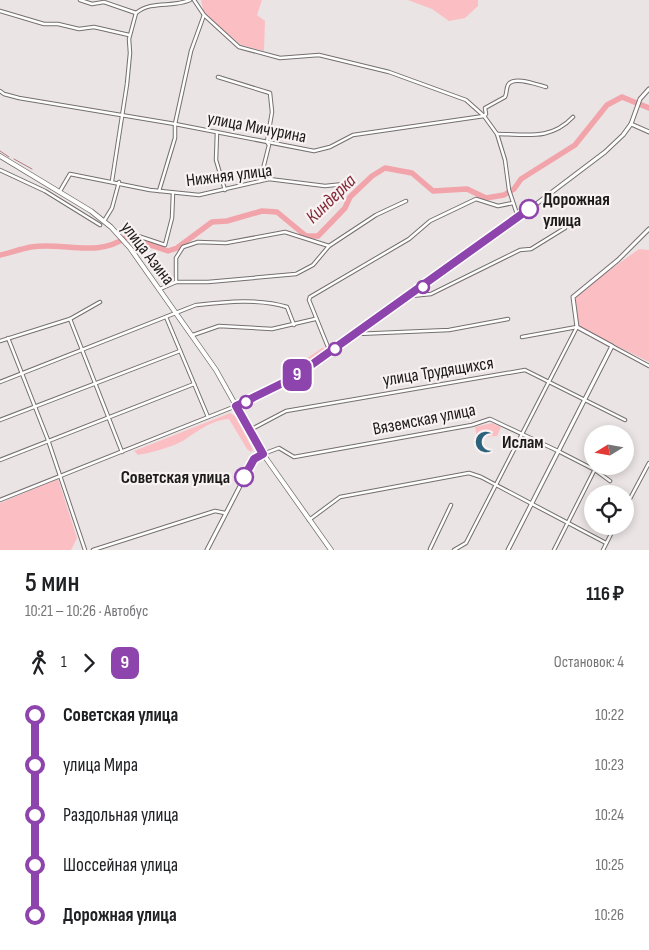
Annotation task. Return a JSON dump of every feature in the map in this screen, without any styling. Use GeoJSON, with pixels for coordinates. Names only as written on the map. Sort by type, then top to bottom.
{"type":"FeatureCollection","features":[{"type":"Feature","properties":{"kind":"main road","name":"улица Азина"},"geometry":{"type":"LineString","coordinates":[[0,156],[104,221],[130,248],[193,335],[263,454],[331,550]]}},
{"type":"Feature","properties":{"kind":"street"},"geometry":{"type":"LineString","coordinates":[[80,0],[92,4],[104,2],[136,13]]}},
{"type":"Feature","properties":{"kind":"street"},"geometry":{"type":"LineString","coordinates":[[112,181],[124,116],[130,53],[129,35],[136,13],[145,6],[178,4],[190,0]]}},
{"type":"Feature","properties":{"kind":"street"},"geometry":{"type":"LineString","coordinates":[[194,0],[204,15],[240,47],[280,58],[319,55],[389,72],[466,100],[484,116],[497,134],[505,160],[510,194],[518,217]]}},
{"type":"Feature","properties":{"kind":"street"},"geometry":{"type":"LineString","coordinates":[[0,11],[44,24],[58,24],[79,29],[94,28],[129,35]]}},
{"type":"Feature","properties":{"kind":"street"},"geometry":{"type":"LineString","coordinates":[[159,191],[174,138],[175,124],[191,50],[204,15]]}},
{"type":"Feature","properties":{"kind":"street"},"geometry":{"type":"LineString","coordinates":[[218,77],[270,93],[272,112],[266,142],[268,145],[260,180]]}},
{"type":"Feature","properties":{"kind":"street"},"geometry":{"type":"LineString","coordinates":[[484,116],[486,114],[485,108],[505,97],[508,85],[512,81],[520,80],[546,87]]}},
{"type":"Feature","properties":{"kind":"street"},"geometry":{"type":"LineString","coordinates":[[0,500],[236,406],[293,378],[411,296],[609,149],[631,124],[640,99],[649,89]]}},
{"type":"Feature","properties":{"kind":"street","name":"улица Мичурина"},"geometry":{"type":"LineString","coordinates":[[0,91],[4,94],[20,98],[175,124],[314,151],[330,147],[353,135],[484,116]]}},
{"type":"Feature","properties":{"kind":"street"},"geometry":{"type":"LineString","coordinates":[[497,134],[540,136],[565,125],[573,117]]}},
{"type":"Feature","properties":{"kind":"street"},"geometry":{"type":"LineString","coordinates":[[631,124],[649,132]]}},
{"type":"Feature","properties":{"kind":"street"},"geometry":{"type":"LineString","coordinates":[[217,132],[216,160],[226,190]]}},
{"type":"Feature","properties":{"kind":"street"},"geometry":{"type":"LineString","coordinates":[[0,170],[45,191],[100,225]]}},
{"type":"Feature","properties":{"kind":"street","name":"Нижняя улица"},"geometry":{"type":"LineString","coordinates":[[60,192],[70,174],[173,194],[199,196],[269,179],[325,186],[354,183]]}},
{"type":"Feature","properties":{"kind":"street"},"geometry":{"type":"LineString","coordinates":[[104,221],[112,208],[119,182]]}},
{"type":"Feature","properties":{"kind":"street"},"geometry":{"type":"LineString","coordinates":[[132,234],[165,245],[172,218],[173,194]]}},
{"type":"Feature","properties":{"kind":"street"},"geometry":{"type":"LineString","coordinates":[[330,352],[309,300],[310,297],[408,239],[430,221],[476,199],[498,206],[513,203]]}},
{"type":"Feature","properties":{"kind":"street"},"geometry":{"type":"LineString","coordinates":[[160,289],[176,282],[208,282],[296,274],[313,265],[329,246],[376,215],[406,200]]}},
{"type":"Feature","properties":{"kind":"street"},"geometry":{"type":"LineString","coordinates":[[411,296],[425,296],[520,250],[531,249],[565,228]]}},
{"type":"Feature","properties":{"kind":"street"},"geometry":{"type":"LineString","coordinates":[[454,550],[466,543],[577,327],[573,297],[576,292],[618,260],[649,229]]}},
{"type":"Feature","properties":{"kind":"street"},"geometry":{"type":"LineString","coordinates":[[176,282],[176,258],[183,247],[198,242],[226,243],[285,232],[329,246]]}},
{"type":"Feature","properties":{"kind":"street"},"geometry":{"type":"LineString","coordinates":[[420,289],[425,296]]}},
{"type":"Feature","properties":{"kind":"street"},"geometry":{"type":"LineString","coordinates":[[0,340],[70,319],[100,302]]}},
{"type":"Feature","properties":{"kind":"street"},"geometry":{"type":"LineString","coordinates":[[0,382],[196,305],[230,302],[272,302],[286,307],[294,325]]}},
{"type":"Feature","properties":{"kind":"street"},"geometry":{"type":"LineString","coordinates":[[166,318],[208,417]]}},
{"type":"Feature","properties":{"kind":"street"},"geometry":{"type":"LineString","coordinates":[[70,319],[122,452]]}},
{"type":"Feature","properties":{"kind":"street"},"geometry":{"type":"LineString","coordinates":[[193,335],[219,326],[272,329],[316,319]]}},
{"type":"Feature","properties":{"kind":"street"},"geometry":{"type":"LineString","coordinates":[[357,334],[449,330],[508,319]]}},
{"type":"Feature","properties":{"kind":"street"},"geometry":{"type":"LineString","coordinates":[[522,337],[577,327],[649,366]]}},
{"type":"Feature","properties":{"kind":"street"},"geometry":{"type":"LineString","coordinates":[[8,338],[48,440],[84,550]]}},
{"type":"Feature","properties":{"kind":"street"},"geometry":{"type":"LineString","coordinates":[[508,550],[612,346]]}},
{"type":"Feature","properties":{"kind":"street"},"geometry":{"type":"LineString","coordinates":[[0,420],[180,351]]}},
{"type":"Feature","properties":{"kind":"street","name":"улица Трудящихся"},"geometry":{"type":"LineString","coordinates":[[250,430],[286,411],[525,370],[626,420]]}},
{"type":"Feature","properties":{"kind":"street"},"geometry":{"type":"LineString","coordinates":[[0,460],[194,384]]}},
{"type":"Feature","properties":{"kind":"street","name":"Вяземская улица"},"geometry":{"type":"LineString","coordinates":[[263,454],[279,448],[294,457],[472,425],[490,419],[584,464]]}},
{"type":"Feature","properties":{"kind":"street"},"geometry":{"type":"LineString","coordinates":[[207,550],[254,459],[263,454]]}},
{"type":"Feature","properties":{"kind":"street"},"geometry":{"type":"LineString","coordinates":[[634,491],[649,462]]}},
{"type":"Feature","properties":{"kind":"street"},"geometry":{"type":"LineString","coordinates":[[309,520],[340,497],[469,473],[482,477],[606,543]]}},
{"type":"Feature","properties":{"kind":"street"},"geometry":{"type":"LineString","coordinates":[[554,550],[592,475]]}},
{"type":"Feature","properties":{"kind":"street","name":"Вяземская улица"},"geometry":{"type":"LineString","coordinates":[[602,475],[610,481]]}},
{"type":"Feature","properties":{"kind":"street"},"geometry":{"type":"LineString","coordinates":[[429,550],[451,505]]}},
{"type":"Feature","properties":{"kind":"street"},"geometry":{"type":"LineString","coordinates":[[93,550],[215,511],[225,513]]}},
{"type":"Feature","properties":{"kind":"street"},"geometry":{"type":"LineString","coordinates":[[602,550],[610,535]]}},
{"type":"Feature","properties":{"kind":"shaded area"},"geometry":{"type":"Polygon","coordinates":[[[201,0],[262,0],[257,15],[265,21],[264,51],[241,45],[204,14],[201,0]]]}},
{"type":"Feature","properties":{"kind":"shaded area"},"geometry":{"type":"Polygon","coordinates":[[[408,0],[478,0],[478,6],[465,18],[449,21],[432,9],[408,0]]]}},
{"type":"Feature","properties":{"kind":"shaded area"},"geometry":{"type":"Polygon","coordinates":[[[639,249],[649,250],[649,362],[579,327],[575,295],[639,249]]]}},
{"type":"Feature","properties":{"kind":"shaded area"},"geometry":{"type":"Polygon","coordinates":[[[322,348],[326,348],[326,354],[300,371],[303,361],[322,348]]]}},
{"type":"Feature","properties":{"kind":"shaded area"},"geometry":{"type":"Polygon","coordinates":[[[230,413],[235,416],[253,450],[251,452],[247,449],[229,419],[211,423],[182,442],[170,447],[138,455],[134,451],[230,413]]]}},
{"type":"Feature","properties":{"kind":"shaded area"},"geometry":{"type":"Polygon","coordinates":[[[492,423],[501,427],[497,436],[477,437],[475,427],[492,423]]]}},
{"type":"Feature","properties":{"kind":"shaded area"},"geometry":{"type":"Polygon","coordinates":[[[58,479],[77,538],[71,550],[0,550],[0,503],[58,479]]]}},
{"type":"Feature","properties":{"kind":"waterway","name":"Киндерка"},"geometry":{"type":"LineString","coordinates":[[0,255],[31,247],[104,247],[127,237],[168,251],[177,248],[212,222],[227,221],[262,211],[277,212],[306,236],[318,236],[345,208],[350,197],[372,176],[385,168],[412,173],[433,191],[467,189],[486,198],[504,195],[514,189],[521,179],[575,145],[607,105],[622,97],[649,108]]}},
{"type":"Feature","properties":{"kind":"waterway"},"geometry":{"type":"LineString","coordinates":[[0,151],[9,157]]}},
{"type":"Feature","properties":{"kind":"waterway"},"geometry":{"type":"LineString","coordinates":[[14,159],[32,169]]}},
{"type":"Feature","properties":{"kind":"bus line","name":"9"},"geometry":{"type":"LineString","coordinates":[[244,477],[254,459],[263,454],[236,406],[293,378],[529,209]]}},
{"type":"Feature","properties":{"kind":"place","name":"Дорожная улица"},"geometry":{"type":"Point","coordinates":[529,209]}},
{"type":"Feature","properties":{"kind":"place","name":"Ислам"},"geometry":{"type":"Point","coordinates":[486,442]}},
{"type":"Feature","properties":{"kind":"place","name":"Советская улица"},"geometry":{"type":"Point","coordinates":[244,477]}}]}
